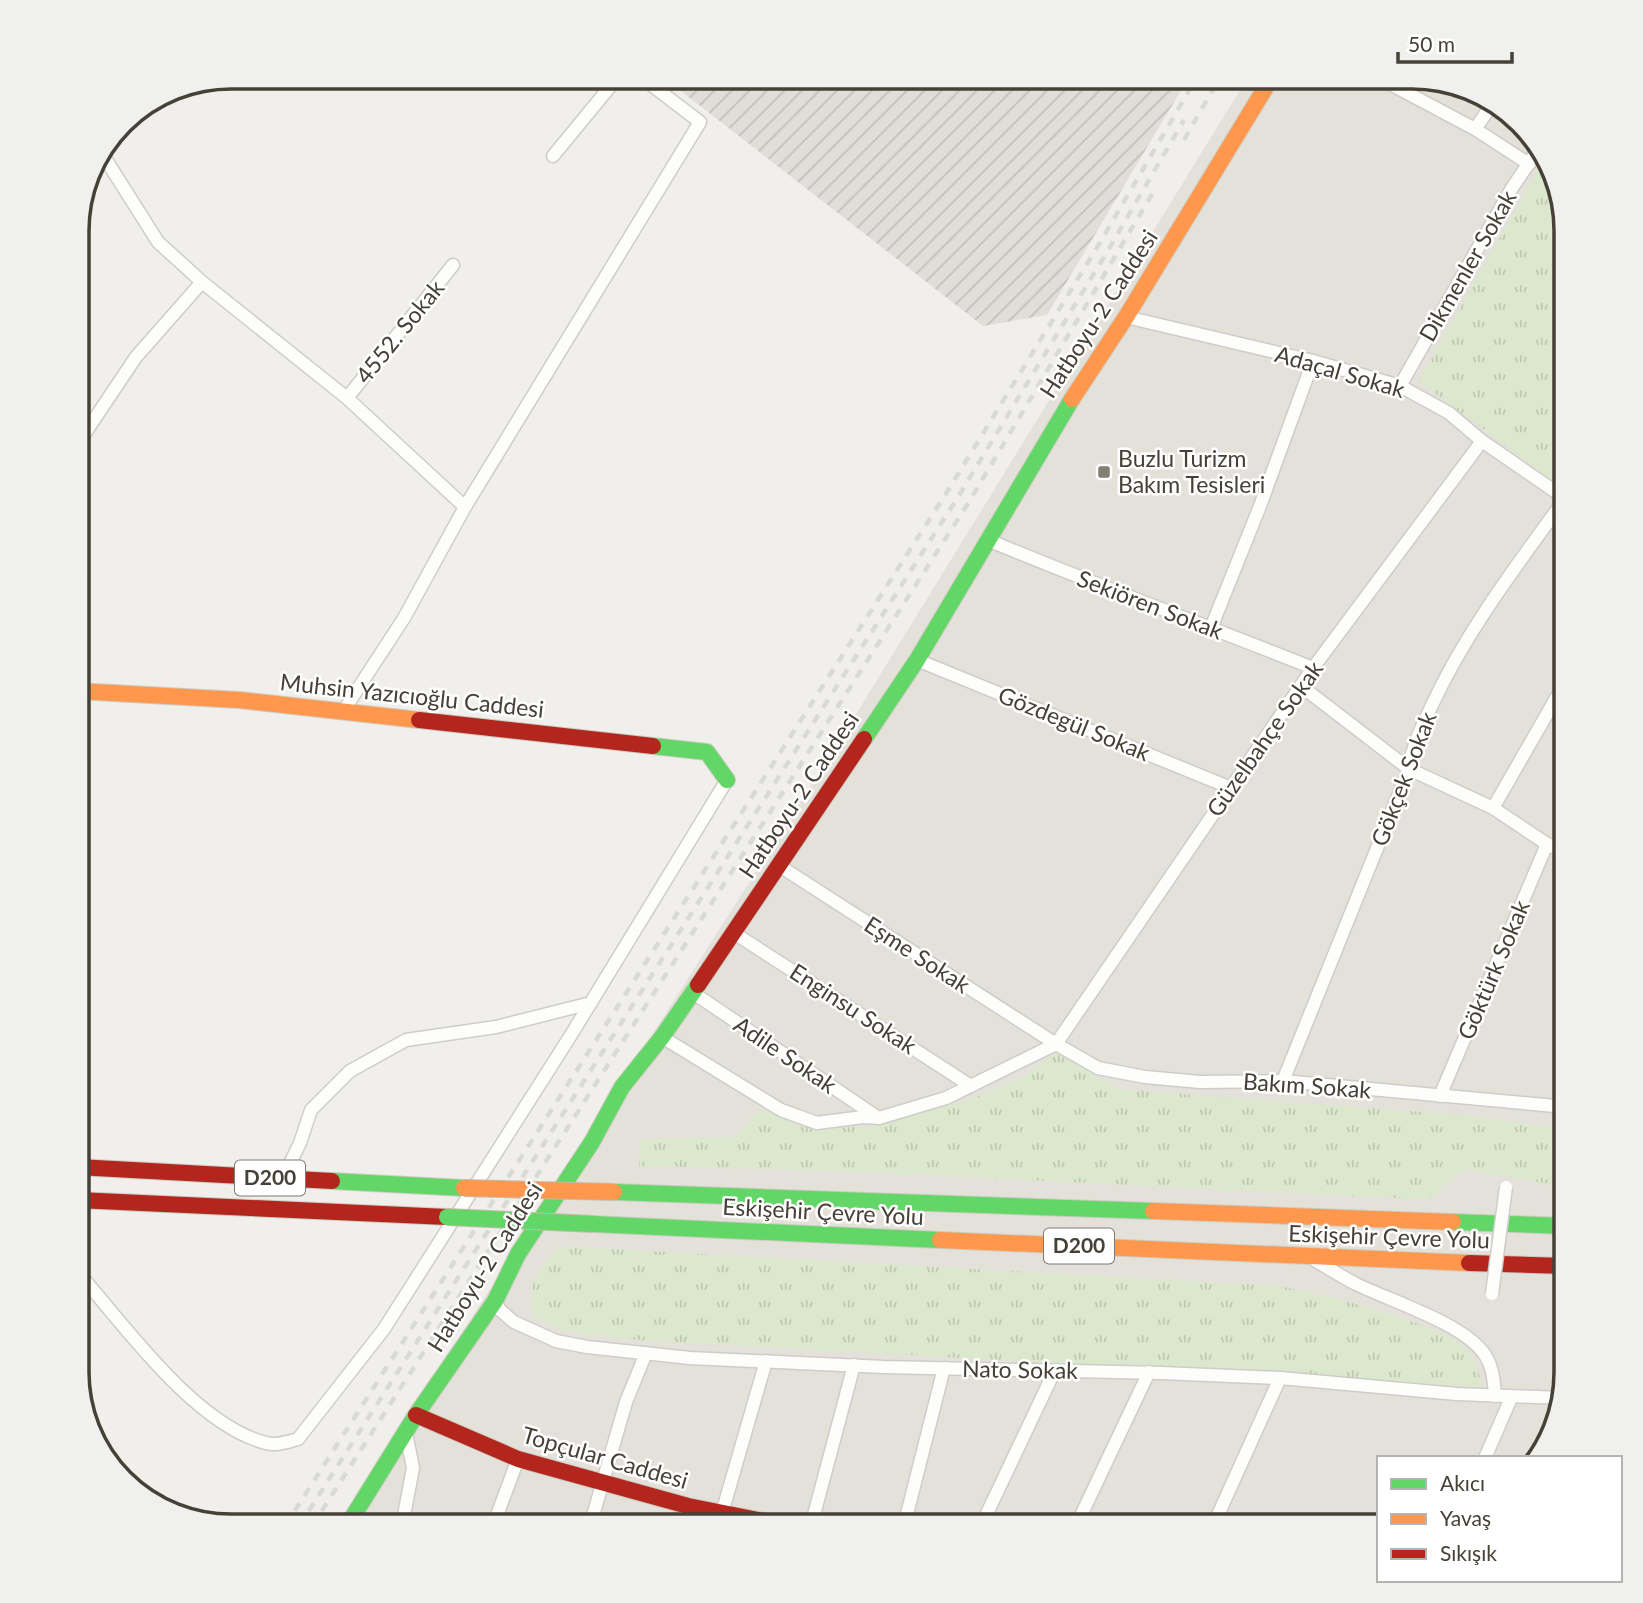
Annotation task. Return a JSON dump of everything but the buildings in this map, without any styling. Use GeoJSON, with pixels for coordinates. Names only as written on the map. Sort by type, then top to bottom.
{"type":"FeatureCollection","features":[{"type":"Feature","properties":{"kind":"main road","name":"Hatboyu-2 Caddesi"},"geometry":{"type":"LineString","coordinates":[[354,1514],[416,1415],[495,1301],[518,1254],[592,1142],[622,1087],[662,1037],[734,933],[917,660],[1055,426],[1126,317],[1264,90]]}},
{"type":"Feature","properties":{"kind":"main road","name":"Muhsin Yazıcıoğlu Caddesi"},"geometry":{"type":"LineString","coordinates":[[90,690],[344,710],[708,752],[727,780]]}},
{"type":"Feature","properties":{"kind":"main road","name":"Eskişehir Çevre Yolu"},"geometry":{"type":"LineString","coordinates":[[89,1168],[464,1188],[1554,1226]]}},
{"type":"Feature","properties":{"kind":"main road","name":"Eskişehir Çevre Yolu"},"geometry":{"type":"LineString","coordinates":[[89,1201],[1310,1257],[1554,1266]]}},
{"type":"Feature","properties":{"kind":"main road","name":"Topçular Caddesi"},"geometry":{"type":"LineString","coordinates":[[416,1415],[518,1459],[722,1514]]}},
{"type":"Feature","properties":{"kind":"street"},"geometry":{"type":"LineString","coordinates":[[553,156],[608,89]]}},
{"type":"Feature","properties":{"kind":"street"},"geometry":{"type":"LineString","coordinates":[[344,710],[404,618],[465,508],[700,122],[657,89]]}},
{"type":"Feature","properties":{"kind":"street"},"geometry":{"type":"LineString","coordinates":[[1401,90],[1475,129],[1529,164]]}},
{"type":"Feature","properties":{"kind":"street"},"geometry":{"type":"LineString","coordinates":[[1475,129],[1487,111]]}},
{"type":"Feature","properties":{"kind":"street","name":"Dikmenler Sokak"},"geometry":{"type":"LineString","coordinates":[[1400,386],[1512,188],[1533,157]]}},
{"type":"Feature","properties":{"kind":"street"},"geometry":{"type":"LineString","coordinates":[[107,162],[158,242],[202,282],[347,398],[465,508]]}},
{"type":"Feature","properties":{"kind":"street","name":"4552. Sokak"},"geometry":{"type":"LineString","coordinates":[[347,398],[453,265]]}},
{"type":"Feature","properties":{"kind":"street"},"geometry":{"type":"LineString","coordinates":[[90,426],[136,357],[202,282]]}},
{"type":"Feature","properties":{"kind":"street","name":"Adaçal Sokak"},"geometry":{"type":"LineString","coordinates":[[1126,317],[1313,361],[1400,386],[1449,413],[1482,441],[1554,491]]}},
{"type":"Feature","properties":{"kind":"street"},"geometry":{"type":"LineString","coordinates":[[1212,628],[1313,361]]}},
{"type":"Feature","properties":{"kind":"street","name":"Güzelbahçe Sokak"},"geometry":{"type":"LineString","coordinates":[[1056,1044],[1313,668],[1482,441]]}},
{"type":"Feature","properties":{"kind":"street","name":"Gökçek Sokak"},"geometry":{"type":"LineString","coordinates":[[1283,1081],[1409,769],[1412,749],[1452,663],[1501,588],[1554,515]]}},
{"type":"Feature","properties":{"kind":"street","name":"Sekiören Sokak"},"geometry":{"type":"LineString","coordinates":[[988,540],[1139,602],[1313,668]]}},
{"type":"Feature","properties":{"kind":"street","name":"Gözdegül Sokak"},"geometry":{"type":"LineString","coordinates":[[917,660],[1231,788]]}},
{"type":"Feature","properties":{"kind":"street"},"geometry":{"type":"LineString","coordinates":[[1301,686],[1409,769],[1493,808],[1554,847]]}},
{"type":"Feature","properties":{"kind":"street"},"geometry":{"type":"LineString","coordinates":[[1493,808],[1554,702]]}},
{"type":"Feature","properties":{"kind":"street"},"geometry":{"type":"LineString","coordinates":[[89,1285],[172,1380],[204,1411],[265,1443],[298,1440],[384,1329],[591,1003],[727,780]]}},
{"type":"Feature","properties":{"kind":"street","name":"Göktürk Sokak"},"geometry":{"type":"LineString","coordinates":[[1440,1096],[1547,844]]}},
{"type":"Feature","properties":{"kind":"street","name":"Eşme Sokak"},"geometry":{"type":"LineString","coordinates":[[778,865],[1056,1044]]}},
{"type":"Feature","properties":{"kind":"street","name":"Enginsu Sokak"},"geometry":{"type":"LineString","coordinates":[[734,933],[971,1086]]}},
{"type":"Feature","properties":{"kind":"street","name":"Adile Sokak"},"geometry":{"type":"LineString","coordinates":[[692,992],[879,1118]]}},
{"type":"Feature","properties":{"kind":"street"},"geometry":{"type":"LineString","coordinates":[[283,1178],[300,1143],[311,1110],[350,1071],[406,1040],[496,1027],[591,1003]]}},
{"type":"Feature","properties":{"kind":"street"},"geometry":{"type":"LineString","coordinates":[[662,1037],[781,1110],[817,1123],[863,1117],[879,1118],[946,1098],[1056,1044]]}},
{"type":"Feature","properties":{"kind":"street","name":"Bakım Sokak"},"geometry":{"type":"LineString","coordinates":[[1056,1044],[1098,1068],[1146,1077],[1200,1082],[1283,1081],[1554,1106]]}},
{"type":"Feature","properties":{"kind":"street"},"geometry":{"type":"LineString","coordinates":[[1492,1294],[1506,1186]]}},
{"type":"Feature","properties":{"kind":"street"},"geometry":{"type":"LineString","coordinates":[[1310,1257],[1355,1284],[1435,1319],[1466,1338],[1485,1354],[1493,1375],[1495,1396]]}},
{"type":"Feature","properties":{"kind":"street","name":"Nato Sokak"},"geometry":{"type":"LineString","coordinates":[[495,1301],[500,1310],[514,1322],[534,1334],[587,1348],[854,1365],[1280,1378],[1511,1398],[1551,1398]]}},
{"type":"Feature","properties":{"kind":"street"},"geometry":{"type":"LineString","coordinates":[[593,1514],[626,1402],[646,1353]]}},
{"type":"Feature","properties":{"kind":"street"},"geometry":{"type":"LineString","coordinates":[[722,1514],[766,1361]]}},
{"type":"Feature","properties":{"kind":"street"},"geometry":{"type":"LineString","coordinates":[[814,1514],[854,1365]]}},
{"type":"Feature","properties":{"kind":"street"},"geometry":{"type":"LineString","coordinates":[[907,1514],[944,1368]]}},
{"type":"Feature","properties":{"kind":"street"},"geometry":{"type":"LineString","coordinates":[[987,1514],[1055,1370]]}},
{"type":"Feature","properties":{"kind":"street"},"geometry":{"type":"LineString","coordinates":[[1082,1514],[1149,1373]]}},
{"type":"Feature","properties":{"kind":"street"},"geometry":{"type":"LineString","coordinates":[[1218,1514],[1280,1378]]}},
{"type":"Feature","properties":{"kind":"street"},"geometry":{"type":"LineString","coordinates":[[1486,1456],[1511,1398]]}},
{"type":"Feature","properties":{"kind":"street"},"geometry":{"type":"LineString","coordinates":[[404,1514],[413,1468],[405,1433]]}},
{"type":"Feature","properties":{"kind":"street"},"geometry":{"type":"LineString","coordinates":[[497,1514],[518,1459]]}},
{"type":"Feature","properties":{"kind":"street"},"geometry":{"type":"LineString","coordinates":[[686,1514],[688,1506]]}},
{"type":"Feature","properties":{"kind":"shaded area"},"geometry":{"type":"Polygon","coordinates":[[[679,89],[1181,90],[1047,315],[983,326],[679,89]]]}},
{"type":"Feature","properties":{"kind":"shaded area"},"geometry":{"type":"Polygon","coordinates":[[[1240,90],[1430,90],[1466,100],[1483,108],[1518,138],[1535,160],[1546,186],[1553,213],[1554,232],[1554,1371],[1553,1390],[1546,1417],[1535,1443],[1525,1456],[1377,1456],[1377,1514],[347,1514],[845,732],[1240,90]]]}},
{"type":"Feature","properties":{"kind":"green space"},"geometry":{"type":"Polygon","coordinates":[[[1539,169],[1551,204],[1554,232],[1554,482],[1419,381],[1539,169]]]}},
{"type":"Feature","properties":{"kind":"green space"},"geometry":{"type":"Polygon","coordinates":[[[1055,1052],[1116,1089],[1463,1115],[1554,1127],[1554,1185],[1464,1169],[1430,1199],[837,1171],[639,1166],[641,1139],[736,1137],[759,1109],[817,1129],[874,1126],[969,1100],[1024,1077],[1055,1052]]]}},
{"type":"Feature","properties":{"kind":"green space"},"geometry":{"type":"Polygon","coordinates":[[[559,1246],[1279,1286],[1382,1312],[1438,1332],[1459,1344],[1472,1356],[1483,1387],[622,1339],[562,1330],[534,1317],[531,1306],[536,1278],[559,1246]]]}},
{"type":"Feature","properties":{"kind":"railway"},"geometry":{"type":"LineString","coordinates":[[293,1514],[947,492],[1095,251],[1189,90]]}},
{"type":"Feature","properties":{"kind":"railway"},"geometry":{"type":"LineString","coordinates":[[1184,140],[1213,90]]}},
{"type":"Feature","properties":{"kind":"railway"},"geometry":{"type":"LineString","coordinates":[[307,1514],[958,497],[1184,120]]}},
{"type":"Feature","properties":{"kind":"railway"},"geometry":{"type":"LineString","coordinates":[[320,1514],[969,502],[1154,191]]}},
{"type":"Feature","properties":{"kind":"traffic: fast"},"geometry":{"type":"LineString","coordinates":[[864,739],[917,660],[1072,399]]}},
{"type":"Feature","properties":{"kind":"traffic: fast"},"geometry":{"type":"LineString","coordinates":[[653,746],[707,752],[727,780]]}},
{"type":"Feature","properties":{"kind":"traffic: fast"},"geometry":{"type":"LineString","coordinates":[[354,1514],[416,1415],[495,1301],[518,1254],[592,1142],[622,1087],[662,1037],[698,985]]}},
{"type":"Feature","properties":{"kind":"traffic: fast"},"geometry":{"type":"LineString","coordinates":[[332,1181],[464,1188]]}},
{"type":"Feature","properties":{"kind":"traffic: fast"},"geometry":{"type":"LineString","coordinates":[[614,1192],[1153,1211]]}},
{"type":"Feature","properties":{"kind":"traffic: fast"},"geometry":{"type":"LineString","coordinates":[[447,1217],[593,1224]]}},
{"type":"Feature","properties":{"kind":"traffic: fast"},"geometry":{"type":"LineString","coordinates":[[1453,1222],[1554,1226]]}},
{"type":"Feature","properties":{"kind":"traffic: fast"},"geometry":{"type":"LineString","coordinates":[[593,1224],[940,1240]]}},
{"type":"Feature","properties":{"kind":"traffic: slow"},"geometry":{"type":"LineString","coordinates":[[1072,399],[1126,317],[1264,90]]}},
{"type":"Feature","properties":{"kind":"traffic: slow"},"geometry":{"type":"LineString","coordinates":[[90,692],[239,700],[419,720]]}},
{"type":"Feature","properties":{"kind":"traffic: slow"},"geometry":{"type":"LineString","coordinates":[[464,1188],[614,1192]]}},
{"type":"Feature","properties":{"kind":"traffic: slow"},"geometry":{"type":"LineString","coordinates":[[1153,1211],[1453,1222]]}},
{"type":"Feature","properties":{"kind":"traffic: slow"},"geometry":{"type":"LineString","coordinates":[[940,1240],[1469,1263]]}},
{"type":"Feature","properties":{"kind":"traffic: jam"},"geometry":{"type":"LineString","coordinates":[[419,720],[653,746]]}},
{"type":"Feature","properties":{"kind":"traffic: jam"},"geometry":{"type":"LineString","coordinates":[[698,985],[864,739]]}},
{"type":"Feature","properties":{"kind":"traffic: jam"},"geometry":{"type":"LineString","coordinates":[[89,1168],[332,1181]]}},
{"type":"Feature","properties":{"kind":"traffic: jam"},"geometry":{"type":"LineString","coordinates":[[89,1201],[447,1217]]}},
{"type":"Feature","properties":{"kind":"traffic: jam"},"geometry":{"type":"LineString","coordinates":[[1469,1263],[1554,1266]]}},
{"type":"Feature","properties":{"kind":"traffic: jam"},"geometry":{"type":"LineString","coordinates":[[416,1415],[518,1459],[688,1506],[728,1514]]}},
{"type":"Feature","properties":{"kind":"place","name":"Buzlu Turizm Bakım Tesisleri"},"geometry":{"type":"Point","coordinates":[1104,472]}}]}
